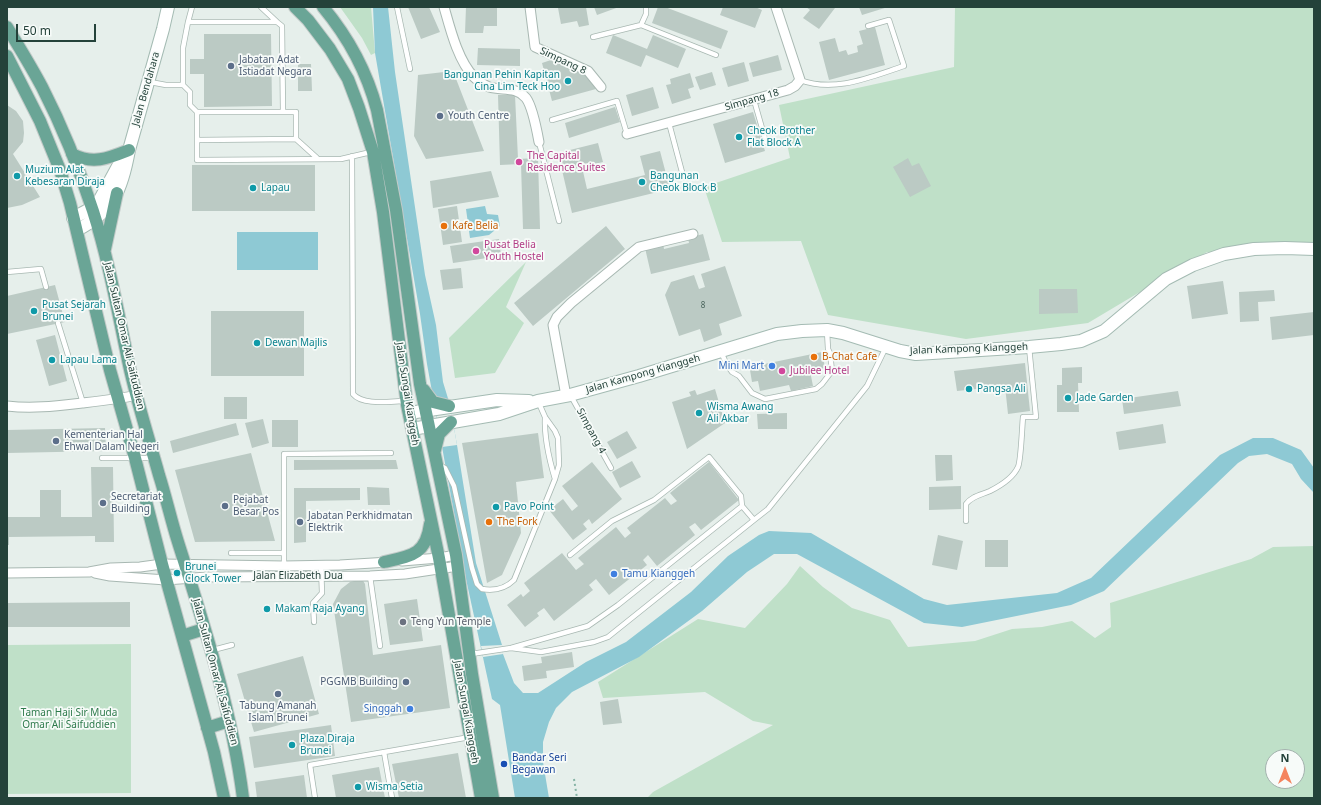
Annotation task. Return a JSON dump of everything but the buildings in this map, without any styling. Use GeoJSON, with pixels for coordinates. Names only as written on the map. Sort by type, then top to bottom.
{"type":"FeatureCollection","features":[{"type":"Feature","properties":{"kind":"main road","name":"Jalan Bendahara"},"geometry":{"type":"LineString","coordinates":[[77,230],[96,219],[111,203],[117,193],[125,170],[129,150],[168,7]]}},
{"type":"Feature","properties":{"kind":"main road","name":"Jalan Bendahara"},"geometry":{"type":"LineString","coordinates":[[163,29],[175,7]]}},
{"type":"Feature","properties":{"kind":"main road","name":"Jalan Sungai Kianggeh"},"geometry":{"type":"LineString","coordinates":[[295,7],[308,20],[330,49],[348,79],[373,152],[383,212],[408,407],[440,563],[481,798]]}},
{"type":"Feature","properties":{"kind":"main road","name":"Jalan Sungai Kianggeh"},"geometry":{"type":"LineString","coordinates":[[323,7],[340,28],[354,52],[373,94],[377,110],[396,210],[420,384],[431,407],[439,461],[474,653],[493,798]]}},
{"type":"Feature","properties":{"kind":"main road","name":"Jalan Sultan Omar Ali Saifuddien"},"geometry":{"type":"LineString","coordinates":[[7,27],[42,86],[72,154],[96,219],[120,315],[129,367],[229,721],[243,798]]}},
{"type":"Feature","properties":{"kind":"main road","name":"Jalan Sultan Omar Ali Saifuddien"},"geometry":{"type":"LineString","coordinates":[[7,56],[40,121],[60,170],[77,230],[118,399],[207,728],[224,798]]}},
{"type":"Feature","properties":{"kind":"main road","name":"Jalan Bendahara"},"geometry":{"type":"LineString","coordinates":[[73,218],[92,208],[99,201],[116,168],[129,150]]}},
{"type":"Feature","properties":{"kind":"main road"},"geometry":{"type":"LineString","coordinates":[[72,154],[81,159],[98,160],[109,158],[129,150]]}},
{"type":"Feature","properties":{"kind":"main road"},"geometry":{"type":"LineString","coordinates":[[104,252],[117,193]]}},
{"type":"Feature","properties":{"kind":"main road","name":"Jalan Kampong Kianggeh"},"geometry":{"type":"LineString","coordinates":[[435,428],[456,421],[499,414],[538,401],[568,395],[721,352],[748,342],[777,334],[827,330],[843,333],[900,352],[916,354],[1029,347],[1081,341],[1104,331],[1166,279],[1193,265],[1224,254],[1254,250],[1285,248],[1314,249]]}},
{"type":"Feature","properties":{"kind":"main road","name":"Jalan Kampong Kianggeh"},"geometry":{"type":"LineString","coordinates":[[431,407],[454,406],[496,400],[538,401]]}},
{"type":"Feature","properties":{"kind":"main road"},"geometry":{"type":"LineString","coordinates":[[408,407],[431,407]]}},
{"type":"Feature","properties":{"kind":"main road"},"geometry":{"type":"LineString","coordinates":[[412,429],[435,428]]}},
{"type":"Feature","properties":{"kind":"main road"},"geometry":{"type":"LineString","coordinates":[[384,562],[411,555],[420,549],[426,541],[431,516]]}},
{"type":"Feature","properties":{"kind":"main road"},"geometry":{"type":"LineString","coordinates":[[182,636],[204,629]]}},
{"type":"Feature","properties":{"kind":"main road"},"geometry":{"type":"LineString","coordinates":[[207,728],[229,721]]}},
{"type":"Feature","properties":{"kind":"street"},"geometry":{"type":"LineString","coordinates":[[444,7],[462,59],[469,71],[475,78],[489,87],[509,89],[526,98],[539,142]]}},
{"type":"Feature","properties":{"kind":"street","name":"Simpang 8"},"geometry":{"type":"LineString","coordinates":[[530,7],[534,48],[588,71],[601,87]]}},
{"type":"Feature","properties":{"kind":"street"},"geometry":{"type":"LineString","coordinates":[[776,7],[800,80]]}},
{"type":"Feature","properties":{"kind":"street","name":"Simpang 18"},"geometry":{"type":"LineString","coordinates":[[627,134],[788,90],[795,86],[800,80]]}},
{"type":"Feature","properties":{"kind":"street"},"geometry":{"type":"LineString","coordinates":[[568,395],[553,325],[557,317],[571,303],[639,247],[693,234]]}},
{"type":"Feature","properties":{"kind":"street"},"geometry":{"type":"LineString","coordinates":[[7,406],[50,408],[137,395]]}},
{"type":"Feature","properties":{"kind":"street","name":"Jalan Elizabeth Dua"},"geometry":{"type":"LineString","coordinates":[[7,573],[89,572],[111,568],[185,563],[321,566],[384,562],[440,563],[457,561]]}},
{"type":"Feature","properties":{"kind":"street","name":"Jalan Elizabeth Dua"},"geometry":{"type":"LineString","coordinates":[[89,572],[110,576],[166,580],[207,577],[370,576],[405,574],[440,563]]}},
{"type":"Feature","properties":{"kind":"lane"},"geometry":{"type":"LineString","coordinates":[[192,7],[183,48],[183,85],[190,92],[190,105],[197,112],[296,112],[296,139]]}},
{"type":"Feature","properties":{"kind":"lane"},"geometry":{"type":"LineString","coordinates":[[261,7],[282,26],[283,112]]}},
{"type":"Feature","properties":{"kind":"lane"},"geometry":{"type":"LineString","coordinates":[[398,7],[410,69]]}},
{"type":"Feature","properties":{"kind":"lane"},"geometry":{"type":"LineString","coordinates":[[640,25],[646,14],[646,7]]}},
{"type":"Feature","properties":{"kind":"lane"},"geometry":{"type":"LineString","coordinates":[[800,80],[817,84],[837,85],[850,83],[904,66],[889,20],[868,26]]}},
{"type":"Feature","properties":{"kind":"lane"},"geometry":{"type":"LineString","coordinates":[[188,22],[278,22]]}},
{"type":"Feature","properties":{"kind":"lane"},"geometry":{"type":"LineString","coordinates":[[593,37],[640,25],[716,55]]}},
{"type":"Feature","properties":{"kind":"lane"},"geometry":{"type":"LineString","coordinates":[[148,81],[166,85],[183,85]]}},
{"type":"Feature","properties":{"kind":"lane"},"geometry":{"type":"LineString","coordinates":[[754,100],[766,142]]}},
{"type":"Feature","properties":{"kind":"lane"},"geometry":{"type":"LineString","coordinates":[[552,120],[617,101],[627,134]]}},
{"type":"Feature","properties":{"kind":"lane"},"geometry":{"type":"LineString","coordinates":[[197,112],[198,160],[340,159],[373,152]]}},
{"type":"Feature","properties":{"kind":"lane"},"geometry":{"type":"LineString","coordinates":[[669,123],[682,172]]}},
{"type":"Feature","properties":{"kind":"lane"},"geometry":{"type":"LineString","coordinates":[[197,140],[296,139],[317,158]]}},
{"type":"Feature","properties":{"kind":"lane"},"geometry":{"type":"LineString","coordinates":[[539,142],[559,221]]}},
{"type":"Feature","properties":{"kind":"lane"},"geometry":{"type":"LineString","coordinates":[[352,156],[353,394],[356,397],[366,401],[408,407]]}},
{"type":"Feature","properties":{"kind":"lane"},"geometry":{"type":"LineString","coordinates":[[7,272],[41,269],[46,287]]}},
{"type":"Feature","properties":{"kind":"lane"},"geometry":{"type":"LineString","coordinates":[[58,324],[83,403]]}},
{"type":"Feature","properties":{"kind":"lane"},"geometry":{"type":"LineString","coordinates":[[721,352],[732,372],[739,376],[752,393],[765,399],[816,389],[832,371],[830,352],[828,349],[827,330]]}},
{"type":"Feature","properties":{"kind":"lane"},"geometry":{"type":"LineString","coordinates":[[511,648],[541,652],[594,642],[608,637],[768,509],[867,386],[886,347]]}},
{"type":"Feature","properties":{"kind":"lane"},"geometry":{"type":"LineString","coordinates":[[966,520],[966,504],[969,499],[991,491],[1009,479],[1019,466],[1023,417],[1036,417],[1029,347]]}},
{"type":"Feature","properties":{"kind":"lane","name":"Simpang 4"},"geometry":{"type":"LineString","coordinates":[[568,395],[611,468]]}},
{"type":"Feature","properties":{"kind":"lane"},"geometry":{"type":"LineString","coordinates":[[439,461],[450,477],[456,492],[472,568],[478,584],[482,589],[495,590],[509,585],[514,580],[555,479],[559,465],[558,438],[538,401]]}},
{"type":"Feature","properties":{"kind":"lane"},"geometry":{"type":"LineString","coordinates":[[546,417],[546,437],[555,479]]}},
{"type":"Feature","properties":{"kind":"lane"},"geometry":{"type":"LineString","coordinates":[[284,576],[284,454],[391,453]]}},
{"type":"Feature","properties":{"kind":"lane"},"geometry":{"type":"LineString","coordinates":[[570,555],[612,521],[654,500],[709,457],[741,496],[742,506],[754,520]]}},
{"type":"Feature","properties":{"kind":"lane"},"geometry":{"type":"LineString","coordinates":[[102,458],[155,458]]}},
{"type":"Feature","properties":{"kind":"lane"},"geometry":{"type":"LineString","coordinates":[[474,653],[511,648],[588,626],[742,506]]}},
{"type":"Feature","properties":{"kind":"lane"},"geometry":{"type":"LineString","coordinates":[[231,553],[284,553]]}},
{"type":"Feature","properties":{"kind":"lane"},"geometry":{"type":"LineString","coordinates":[[314,622],[313,604],[322,594],[321,566]]}},
{"type":"Feature","properties":{"kind":"lane"},"geometry":{"type":"LineString","coordinates":[[370,576],[380,646]]}},
{"type":"Feature","properties":{"kind":"lane"},"geometry":{"type":"LineString","coordinates":[[210,650],[232,644]]}},
{"type":"Feature","properties":{"kind":"lane"},"geometry":{"type":"LineString","coordinates":[[315,798],[310,765],[470,737]]}},
{"type":"Feature","properties":{"kind":"lane"},"geometry":{"type":"LineString","coordinates":[[384,752],[392,798]]}},
{"type":"Feature","properties":{"kind":"path"},"geometry":{"type":"LineString","coordinates":[[574,779],[577,798]]}},
{"type":"Feature","properties":{"kind":"green space"},"geometry":{"type":"Polygon","coordinates":[[[340,7],[371,7],[375,53],[371,55],[362,38],[340,7]]]}},
{"type":"Feature","properties":{"kind":"green space"},"geometry":{"type":"Polygon","coordinates":[[[955,7],[1314,7],[1314,252],[1207,252],[1088,323],[966,339],[828,315],[801,241],[722,242],[704,187],[790,158],[779,105],[954,67],[955,7]]]}},
{"type":"Feature","properties":{"kind":"green space"},"geometry":{"type":"Polygon","coordinates":[[[526,262],[506,307],[524,323],[495,373],[455,378],[449,338],[526,262]]]}},
{"type":"Feature","properties":{"kind":"green space"},"geometry":{"type":"Polygon","coordinates":[[[1314,546],[1314,798],[647,798],[653,792],[773,725],[753,721],[705,692],[603,698],[598,682],[698,619],[745,628],[787,584],[800,566],[823,587],[852,608],[890,620],[908,647],[975,641],[1012,629],[1042,627],[1072,621],[1095,638],[1111,627],[1110,603],[1251,559],[1273,547],[1314,546]]]}},
{"type":"Feature","properties":{"kind":"green space","name":"Taman Haji Sir Muda Omar Ali Saifuddien"},"geometry":{"type":"Polygon","coordinates":[[[131,644],[131,793],[7,794],[7,645],[131,644]]]}},
{"type":"Feature","properties":{"kind":"water"},"geometry":{"type":"Polygon","coordinates":[[[373,7],[388,7],[395,72],[425,275],[436,325],[443,382],[450,405],[476,563],[502,645],[503,654],[514,683],[523,693],[538,693],[586,662],[626,642],[691,592],[728,556],[759,535],[769,531],[811,533],[924,599],[947,605],[1057,593],[1091,578],[1220,455],[1253,438],[1273,438],[1301,450],[1314,468],[1314,493],[1301,479],[1292,464],[1267,454],[1249,456],[1238,463],[1104,591],[1071,605],[962,627],[924,623],[797,554],[774,554],[747,572],[702,611],[639,657],[572,692],[556,708],[549,722],[543,742],[543,762],[549,798],[515,798],[500,705],[492,699],[466,579],[427,364],[420,314],[375,53],[373,7]]]}},
{"type":"Feature","properties":{"kind":"water"},"geometry":{"type":"Polygon","coordinates":[[[485,206],[487,214],[498,215],[500,226],[489,235],[470,238],[466,209],[485,206]]]}},
{"type":"Feature","properties":{"kind":"water"},"geometry":{"type":"Polygon","coordinates":[[[237,232],[318,232],[318,270],[237,270],[237,232]]]}},
{"type":"Feature","properties":{"kind":"pier"},"geometry":{"type":"Polygon","coordinates":[[[450,405],[457,445],[442,447],[435,406],[450,405]]]}},
{"type":"Feature","properties":{"kind":"pier"},"geometry":{"type":"Polygon","coordinates":[[[502,645],[503,654],[483,657],[481,646],[502,645]]]}},
{"type":"Feature","properties":{"kind":"place","name":"Jabatan Adat Istiadat Negara"},"geometry":{"type":"Point","coordinates":[231,66]}},
{"type":"Feature","properties":{"kind":"place","name":"Bangunan Pehin Kapitan Cina Lim Teck Hoo"},"geometry":{"type":"Point","coordinates":[568,81]}},
{"type":"Feature","properties":{"kind":"place","name":"Youth Centre"},"geometry":{"type":"Point","coordinates":[440,116]}},
{"type":"Feature","properties":{"kind":"place","name":"Cheok Brother Flat Block A"},"geometry":{"type":"Point","coordinates":[739,137]}},
{"type":"Feature","properties":{"kind":"place","name":"The Capital Residence Suites"},"geometry":{"type":"Point","coordinates":[519,162]}},
{"type":"Feature","properties":{"kind":"place","name":"Muzium Alat Kebesaran Diraja"},"geometry":{"type":"Point","coordinates":[17,176]}},
{"type":"Feature","properties":{"kind":"place","name":"Bangunan Cheok Block B"},"geometry":{"type":"Point","coordinates":[642,182]}},
{"type":"Feature","properties":{"kind":"place","name":"Lapau"},"geometry":{"type":"Point","coordinates":[253,188]}},
{"type":"Feature","properties":{"kind":"place","name":"Kafe Belia"},"geometry":{"type":"Point","coordinates":[444,226]}},
{"type":"Feature","properties":{"kind":"place","name":"Pusat Belia Youth Hostel"},"geometry":{"type":"Point","coordinates":[476,251]}},
{"type":"Feature","properties":{"kind":"place","name":"Pusat Sejarah Brunei"},"geometry":{"type":"Point","coordinates":[34,311]}},
{"type":"Feature","properties":{"kind":"place","name":"Dewan Majlis"},"geometry":{"type":"Point","coordinates":[257,343]}},
{"type":"Feature","properties":{"kind":"place","name":"B-Chat Cafe"},"geometry":{"type":"Point","coordinates":[814,357]}},
{"type":"Feature","properties":{"kind":"place","name":"Lapau Lama"},"geometry":{"type":"Point","coordinates":[52,360]}},
{"type":"Feature","properties":{"kind":"place","name":"Mini Mart"},"geometry":{"type":"Point","coordinates":[772,366]}},
{"type":"Feature","properties":{"kind":"place","name":"Jubilee Hotel"},"geometry":{"type":"Point","coordinates":[782,371]}},
{"type":"Feature","properties":{"kind":"place","name":"Pangsa Ali"},"geometry":{"type":"Point","coordinates":[969,389]}},
{"type":"Feature","properties":{"kind":"place","name":"Jade Garden"},"geometry":{"type":"Point","coordinates":[1068,398]}},
{"type":"Feature","properties":{"kind":"place","name":"Wisma Awang Ali Akbar"},"geometry":{"type":"Point","coordinates":[699,413]}},
{"type":"Feature","properties":{"kind":"place","name":"Kementerian Hal Ehwal Dalam Negeri"},"geometry":{"type":"Point","coordinates":[56,441]}},
{"type":"Feature","properties":{"kind":"place","name":"Secretariat Building"},"geometry":{"type":"Point","coordinates":[103,503]}},
{"type":"Feature","properties":{"kind":"place","name":"Pejabat Besar Pos"},"geometry":{"type":"Point","coordinates":[225,506]}},
{"type":"Feature","properties":{"kind":"place","name":"Pavo Point"},"geometry":{"type":"Point","coordinates":[496,507]}},
{"type":"Feature","properties":{"kind":"place","name":"Jabatan Perkhidmatan Elektrik"},"geometry":{"type":"Point","coordinates":[300,522]}},
{"type":"Feature","properties":{"kind":"place","name":"The Fork"},"geometry":{"type":"Point","coordinates":[489,522]}},
{"type":"Feature","properties":{"kind":"place","name":"Brunei Clock Tower"},"geometry":{"type":"Point","coordinates":[177,573]}},
{"type":"Feature","properties":{"kind":"place","name":"Tamu Kianggeh"},"geometry":{"type":"Point","coordinates":[614,574]}},
{"type":"Feature","properties":{"kind":"place","name":"Makam Raja Ayang"},"geometry":{"type":"Point","coordinates":[267,609]}},
{"type":"Feature","properties":{"kind":"place","name":"Teng Yun Temple"},"geometry":{"type":"Point","coordinates":[403,622]}},
{"type":"Feature","properties":{"kind":"place","name":"PGGMB Building"},"geometry":{"type":"Point","coordinates":[406,682]}},
{"type":"Feature","properties":{"kind":"place","name":"Tabung Amanah Islam Brunei"},"geometry":{"type":"Point","coordinates":[278,694]}},
{"type":"Feature","properties":{"kind":"place","name":"Singgah"},"geometry":{"type":"Point","coordinates":[410,709]}},
{"type":"Feature","properties":{"kind":"place","name":"Plaza Diraja Brunei"},"geometry":{"type":"Point","coordinates":[292,745]}},
{"type":"Feature","properties":{"kind":"place","name":"Bandar Seri Begawan"},"geometry":{"type":"Point","coordinates":[504,764]}},
{"type":"Feature","properties":{"kind":"place","name":"Wisma Setia"},"geometry":{"type":"Point","coordinates":[358,787]}}]}
